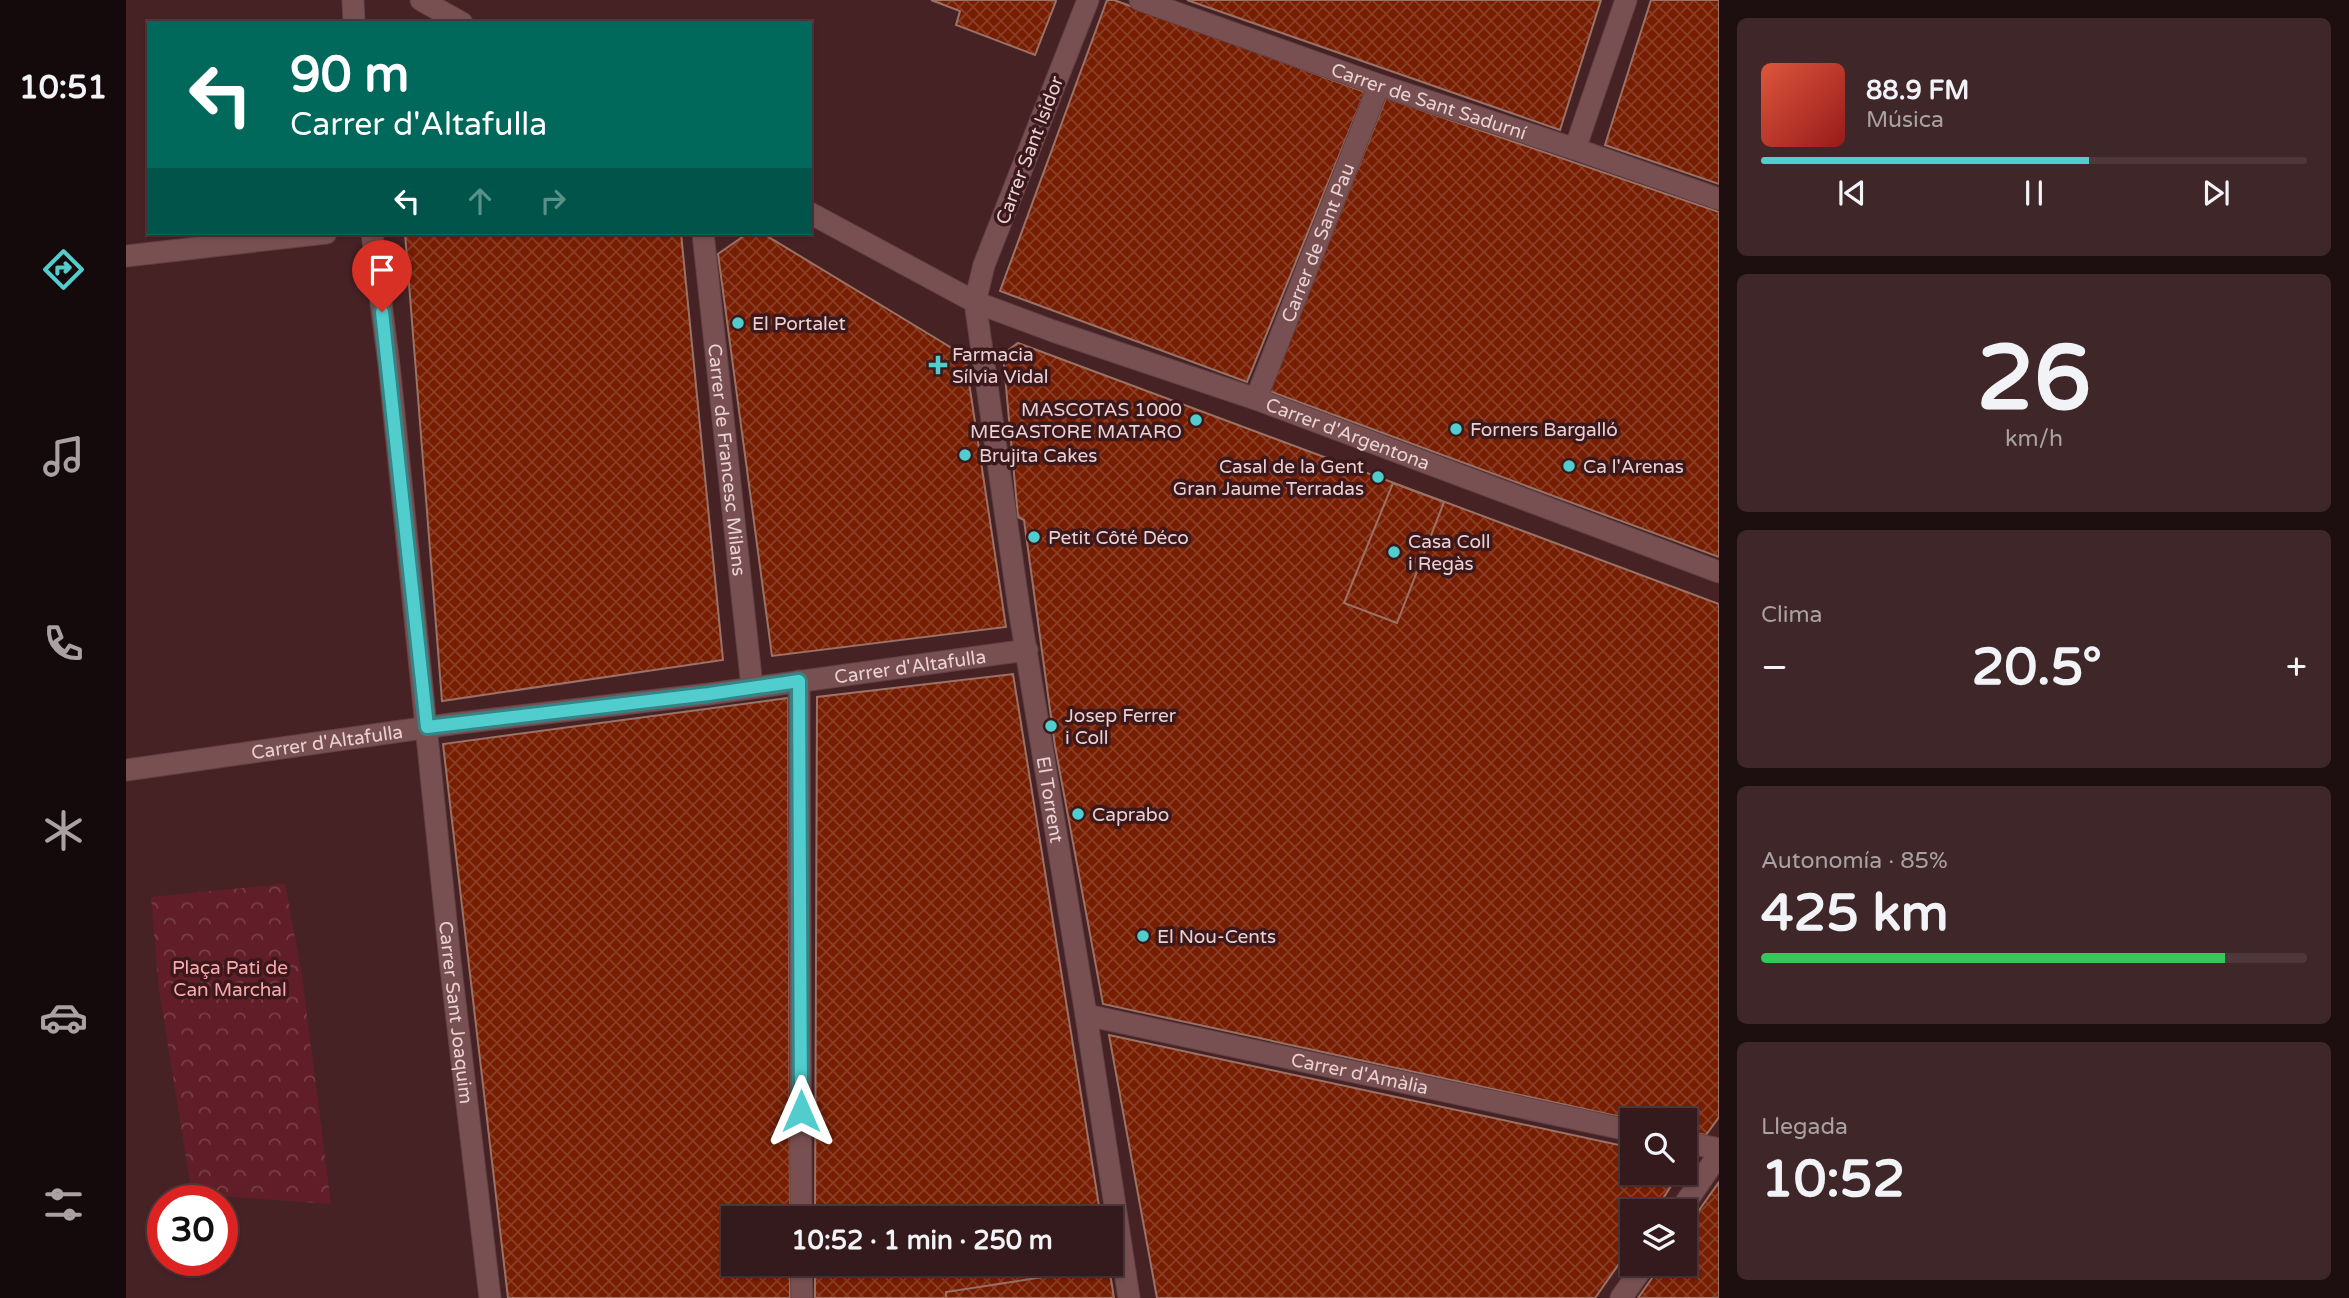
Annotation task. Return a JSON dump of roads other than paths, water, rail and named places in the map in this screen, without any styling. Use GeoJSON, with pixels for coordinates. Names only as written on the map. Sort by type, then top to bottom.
{"type":"FeatureCollection","features":[{"type":"Feature","properties":{"kind":"street"},"geometry":{"type":"LineString","coordinates":[[353,0],[354,21]]}},
{"type":"Feature","properties":{"kind":"street"},"geometry":{"type":"LineString","coordinates":[[421,0],[458,21]]}},
{"type":"Feature","properties":{"kind":"street","name":"Carrer Sant Isidor"},"geometry":{"type":"LineString","coordinates":[[975,302],[985,265],[1088,0]]}},
{"type":"Feature","properties":{"kind":"street","name":"Carrer de Sant Sadurní"},"geometry":{"type":"LineString","coordinates":[[1140,0],[1380,85],[1719,198]]}},
{"type":"Feature","properties":{"kind":"street"},"geometry":{"type":"LineString","coordinates":[[1575,149],[1626,0]]}},
{"type":"Feature","properties":{"kind":"street","name":"Carrer de Sant Pau"},"geometry":{"type":"LineString","coordinates":[[1256,399],[1380,85]]}},
{"type":"Feature","properties":{"kind":"street","name":"Carrer d'Argentona"},"geometry":{"type":"LineString","coordinates":[[812,214],[975,302],[1256,399],[1719,572]]}},
{"type":"Feature","properties":{"kind":"street"},"geometry":{"type":"LineString","coordinates":[[126,256],[309,235]]}},
{"type":"Feature","properties":{"kind":"street","name":"Carrer Sant Joaquim"},"geometry":{"type":"LineString","coordinates":[[372,235],[389,365],[450,960],[490,1298]]}},
{"type":"Feature","properties":{"kind":"street","name":"Carrer de Francesc Milans"},"geometry":{"type":"LineString","coordinates":[[702,235],[752,687]]}},
{"type":"Feature","properties":{"kind":"street","name":"El Torrent"},"geometry":{"type":"LineString","coordinates":[[975,302],[1129,1298]]}},
{"type":"Feature","properties":{"kind":"street","name":"Carrer d'Altafulla"},"geometry":{"type":"LineString","coordinates":[[126,770],[427,727],[1027,650]]}},
{"type":"Feature","properties":{"kind":"street"},"geometry":{"type":"LineString","coordinates":[[799,681],[801,1206]]}},
{"type":"Feature","properties":{"kind":"street","name":"Carrer d'Amàlia"},"geometry":{"type":"LineString","coordinates":[[1086,1015],[1620,1127]]}},
{"type":"Feature","properties":{"kind":"street"},"geometry":{"type":"LineString","coordinates":[[1688,1199],[1719,1152],[1697,1146]]}},
{"type":"Feature","properties":{"kind":"street"},"geometry":{"type":"LineString","coordinates":[[801,1276],[802,1298]]}},
{"type":"Feature","properties":{"kind":"street"},"geometry":{"type":"LineString","coordinates":[[1621,1298],[1637,1276]]}},
{"type":"Feature","properties":{"kind":"place","name":"El Portalet"},"geometry":{"type":"Point","coordinates":[738,323]}},
{"type":"Feature","properties":{"kind":"place","name":"Farmacia Sílvia Vidal"},"geometry":{"type":"Point","coordinates":[938,365]}},
{"type":"Feature","properties":{"kind":"place","name":"MASCOTAS 1000 MEGASTORE MATARO"},"geometry":{"type":"Point","coordinates":[1196,420]}},
{"type":"Feature","properties":{"kind":"place","name":"Forners Bargalló"},"geometry":{"type":"Point","coordinates":[1456,429]}},
{"type":"Feature","properties":{"kind":"place","name":"Brujita Cakes"},"geometry":{"type":"Point","coordinates":[965,455]}},
{"type":"Feature","properties":{"kind":"place","name":"Ca l'Arenas"},"geometry":{"type":"Point","coordinates":[1569,466]}},
{"type":"Feature","properties":{"kind":"place","name":"Casal de la Gent Gran Jaume Terradas"},"geometry":{"type":"Point","coordinates":[1378,477]}},
{"type":"Feature","properties":{"kind":"place","name":"Petit Côté Déco"},"geometry":{"type":"Point","coordinates":[1034,537]}},
{"type":"Feature","properties":{"kind":"place","name":"Casa Coll i Regàs"},"geometry":{"type":"Point","coordinates":[1394,552]}},
{"type":"Feature","properties":{"kind":"place","name":"Josep Ferrer i Coll"},"geometry":{"type":"Point","coordinates":[1051,726]}},
{"type":"Feature","properties":{"kind":"place","name":"Caprabo"},"geometry":{"type":"Point","coordinates":[1078,814]}},
{"type":"Feature","properties":{"kind":"place","name":"El Nou-Cents"},"geometry":{"type":"Point","coordinates":[1143,936]}},
{"type":"Feature","properties":{"kind":"park label","name":"Plaça Pati de Can Marchal"},"geometry":{"type":"Point","coordinates":[230,978]}}]}
